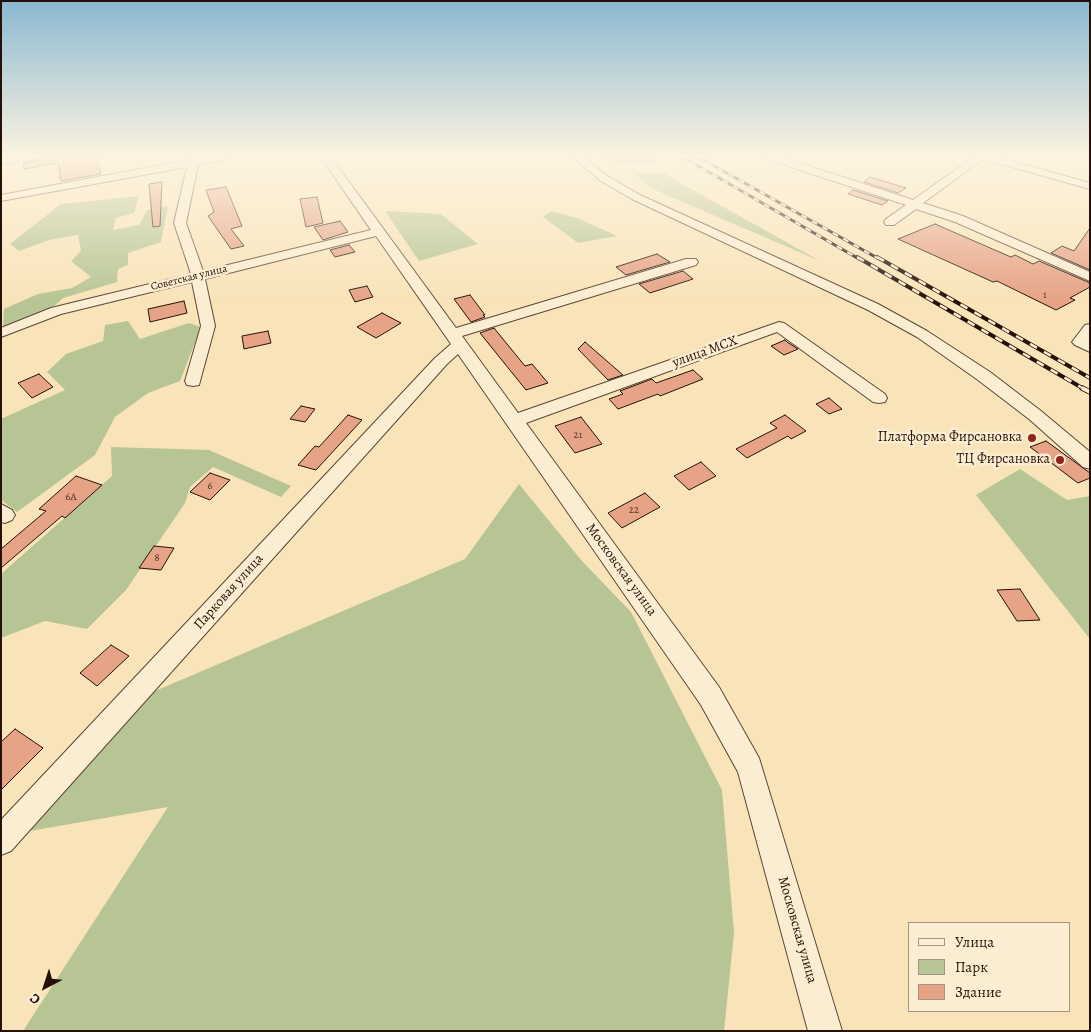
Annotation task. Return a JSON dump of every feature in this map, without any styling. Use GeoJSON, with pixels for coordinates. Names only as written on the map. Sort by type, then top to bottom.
{"type":"FeatureCollection","features":[{"type":"Feature","properties":{"kind":"street"},"geometry":{"type":"LineString","coordinates":[[184,204],[180,223],[198,276],[208,326],[193,381]]}},
{"type":"Feature","properties":{"kind":"street","name":"Московская улица"},"geometry":{"type":"LineString","coordinates":[[359,204],[710,696],[750,767],[826,1031]]}},
{"type":"Feature","properties":{"kind":"street"},"geometry":{"type":"LineString","coordinates":[[651,204],[872,307],[930,340],[984,376],[1035,415],[1090,462]]}},
{"type":"Feature","properties":{"kind":"street"},"geometry":{"type":"LineString","coordinates":[[890,222],[916,204]]}},
{"type":"Feature","properties":{"kind":"street"},"geometry":{"type":"LineString","coordinates":[[916,204],[960,219],[1090,277]]}},
{"type":"Feature","properties":{"kind":"street","name":"Советская улица"},"geometry":{"type":"LineString","coordinates":[[1,333],[56,311],[379,232]]}},
{"type":"Feature","properties":{"kind":"street"},"geometry":{"type":"LineString","coordinates":[[455,339],[458,332],[691,262]]}},
{"type":"Feature","properties":{"kind":"street","name":"улица МСХ"},"geometry":{"type":"LineString","coordinates":[[514,421],[779,326],[879,398]]}},
{"type":"Feature","properties":{"kind":"street"},"geometry":{"type":"LineString","coordinates":[[1085,345],[1090,328]]}},
{"type":"Feature","properties":{"kind":"street","name":"Парковая улица"},"geometry":{"type":"LineString","coordinates":[[1,842],[442,361],[455,339]]}},
{"type":"Feature","properties":{"kind":"green space"},"geometry":{"type":"Polygon","coordinates":[[[61,204],[137,204],[134,213],[116,218],[113,230],[139,225],[147,210],[168,206],[161,242],[128,253],[128,265],[118,269],[117,282],[63,298],[54,306],[3,327],[4,309],[38,294],[72,288],[91,277],[71,261],[81,251],[78,235],[49,240],[19,251],[10,244],[61,204]]]}},
{"type":"Feature","properties":{"kind":"green space"},"geometry":{"type":"Polygon","coordinates":[[[688,204],[719,204],[820,261],[688,204]]]}},
{"type":"Feature","properties":{"kind":"green space"},"geometry":{"type":"Polygon","coordinates":[[[385,211],[441,214],[478,244],[419,261],[385,211]]]}},
{"type":"Feature","properties":{"kind":"green space"},"geometry":{"type":"Polygon","coordinates":[[[551,211],[577,218],[617,236],[578,243],[543,217],[551,211]]]}},
{"type":"Feature","properties":{"kind":"green space"},"geometry":{"type":"Polygon","coordinates":[[[128,321],[140,339],[189,323],[201,327],[180,381],[148,393],[115,417],[95,455],[17,512],[1,500],[1,419],[65,390],[47,372],[66,354],[103,341],[105,325],[128,321]]]}},
{"type":"Feature","properties":{"kind":"green space"},"geometry":{"type":"Polygon","coordinates":[[[111,447],[209,450],[291,486],[281,497],[213,467],[190,487],[185,503],[126,590],[87,629],[45,621],[1,638],[1,574],[112,476],[111,447]]]}},
{"type":"Feature","properties":{"kind":"green space"},"geometry":{"type":"Polygon","coordinates":[[[1020,469],[1067,500],[1090,496],[1090,639],[976,495],[1020,469]]]}},
{"type":"Feature","properties":{"kind":"green space"},"geometry":{"type":"Polygon","coordinates":[[[519,484],[582,561],[631,612],[722,790],[734,933],[724,1031],[23,1031],[168,807],[30,831],[148,694],[465,559],[519,484]]]}},
{"type":"Feature","properties":{"kind":"building"},"geometry":{"type":"Polygon","coordinates":[[[151,204],[161,204],[160,226],[153,227],[151,204]]]}},
{"type":"Feature","properties":{"kind":"building"},"geometry":{"type":"Polygon","coordinates":[[[211,204],[233,204],[242,226],[231,229],[244,246],[231,249],[208,216],[214,212],[211,204]]]}},
{"type":"Feature","properties":{"kind":"building"},"geometry":{"type":"Polygon","coordinates":[[[301,204],[319,204],[323,223],[306,227],[301,204]]]}},
{"type":"Feature","properties":{"kind":"building"},"geometry":{"type":"Polygon","coordinates":[[[340,221],[348,232],[323,240],[314,227],[340,221]]]}},
{"type":"Feature","properties":{"kind":"building"},"geometry":{"type":"Polygon","coordinates":[[[935,224],[1011,257],[1015,255],[1033,264],[1039,261],[1090,283],[1090,287],[1070,298],[1075,300],[1056,310],[997,281],[993,282],[898,239],[935,224]]]}},
{"type":"Feature","properties":{"kind":"building"},"geometry":{"type":"Polygon","coordinates":[[[1090,228],[1090,270],[1051,253],[1062,246],[1074,251],[1090,228]]]}},
{"type":"Feature","properties":{"kind":"building"},"geometry":{"type":"Polygon","coordinates":[[[349,245],[355,252],[335,257],[330,250],[349,245]]]}},
{"type":"Feature","properties":{"kind":"building"},"geometry":{"type":"Polygon","coordinates":[[[657,254],[670,262],[626,275],[616,267],[657,254]]]}},
{"type":"Feature","properties":{"kind":"building"},"geometry":{"type":"Polygon","coordinates":[[[683,271],[693,279],[650,293],[639,284],[683,271]]]}},
{"type":"Feature","properties":{"kind":"building"},"geometry":{"type":"Polygon","coordinates":[[[367,286],[373,297],[355,302],[349,290],[367,286]]]}},
{"type":"Feature","properties":{"kind":"building"},"geometry":{"type":"Polygon","coordinates":[[[470,295],[485,315],[483,315],[485,317],[471,322],[454,299],[470,295]]]}},
{"type":"Feature","properties":{"kind":"building"},"geometry":{"type":"Polygon","coordinates":[[[184,301],[187,313],[150,322],[148,309],[184,301]]]}},
{"type":"Feature","properties":{"kind":"building"},"geometry":{"type":"Polygon","coordinates":[[[382,313],[401,323],[376,338],[357,327],[382,313]]]}},
{"type":"Feature","properties":{"kind":"building"},"geometry":{"type":"Polygon","coordinates":[[[494,328],[525,366],[532,364],[548,383],[526,390],[480,333],[494,328]]]}},
{"type":"Feature","properties":{"kind":"building"},"geometry":{"type":"Polygon","coordinates":[[[268,331],[271,343],[244,349],[242,336],[268,331]]]}},
{"type":"Feature","properties":{"kind":"building"},"geometry":{"type":"Polygon","coordinates":[[[785,340],[798,349],[784,355],[771,346],[785,340]]]}},
{"type":"Feature","properties":{"kind":"building"},"geometry":{"type":"Polygon","coordinates":[[[585,342],[623,375],[608,380],[578,349],[585,342]]]}},
{"type":"Feature","properties":{"kind":"building"},"geometry":{"type":"Polygon","coordinates":[[[693,370],[703,379],[660,396],[658,394],[618,409],[609,399],[623,394],[620,391],[652,379],[656,383],[693,370]]]}},
{"type":"Feature","properties":{"kind":"building"},"geometry":{"type":"Polygon","coordinates":[[[39,374],[53,387],[32,398],[18,383],[39,374]]]}},
{"type":"Feature","properties":{"kind":"building"},"geometry":{"type":"Polygon","coordinates":[[[829,398],[842,409],[829,414],[816,404],[829,398]]]}},
{"type":"Feature","properties":{"kind":"building"},"geometry":{"type":"Polygon","coordinates":[[[301,406],[315,409],[305,422],[290,419],[301,406]]]}},
{"type":"Feature","properties":{"kind":"building"},"geometry":{"type":"Polygon","coordinates":[[[348,415],[362,420],[316,470],[298,465],[315,446],[319,447],[348,415]]]}},
{"type":"Feature","properties":{"kind":"building"},"geometry":{"type":"Polygon","coordinates":[[[785,415],[806,431],[791,439],[788,436],[747,458],[736,449],[777,428],[770,423],[785,415]]]}},
{"type":"Feature","properties":{"kind":"building"},"geometry":{"type":"Polygon","coordinates":[[[581,417],[602,444],[575,453],[555,426],[581,417]]]}},
{"type":"Feature","properties":{"kind":"building","name":"ТЦ Фирсановка"},"geometry":{"type":"Polygon","coordinates":[[[1046,441],[1090,473],[1090,478],[1078,483],[1030,447],[1046,441]]]}},
{"type":"Feature","properties":{"kind":"building"},"geometry":{"type":"Polygon","coordinates":[[[701,462],[716,476],[689,490],[674,476],[701,462]]]}},
{"type":"Feature","properties":{"kind":"building"},"geometry":{"type":"Polygon","coordinates":[[[210,473],[230,480],[210,500],[190,492],[210,473]]]}},
{"type":"Feature","properties":{"kind":"building"},"geometry":{"type":"Polygon","coordinates":[[[76,476],[102,485],[65,518],[62,516],[1,568],[1,549],[46,511],[39,509],[76,476]]]}},
{"type":"Feature","properties":{"kind":"building"},"geometry":{"type":"Polygon","coordinates":[[[645,493],[660,507],[622,528],[608,513],[645,493]]]}},
{"type":"Feature","properties":{"kind":"building"},"geometry":{"type":"Polygon","coordinates":[[[154,546],[174,548],[161,570],[139,568],[154,546]]]}},
{"type":"Feature","properties":{"kind":"building"},"geometry":{"type":"Polygon","coordinates":[[[1020,589],[1040,620],[1017,621],[997,590],[1020,589]]]}},
{"type":"Feature","properties":{"kind":"building"},"geometry":{"type":"Polygon","coordinates":[[[111,645],[129,656],[97,686],[80,673],[111,645]]]}},
{"type":"Feature","properties":{"kind":"building"},"geometry":{"type":"Polygon","coordinates":[[[15,729],[43,748],[1,790],[1,742],[15,729]]]}},
{"type":"Feature","properties":{"kind":"railway"},"geometry":{"type":"LineString","coordinates":[[764,204],[859,259]]}},
{"type":"Feature","properties":{"kind":"railway"},"geometry":{"type":"LineString","coordinates":[[782,204],[879,259]]}},
{"type":"Feature","properties":{"kind":"railway"},"geometry":{"type":"LineString","coordinates":[[857,257],[1084,389]]}},
{"type":"Feature","properties":{"kind":"railway"},"geometry":{"type":"LineString","coordinates":[[877,257],[1090,378]]}},
{"type":"Feature","properties":{"kind":"railway"},"geometry":{"type":"LineString","coordinates":[[1084,389],[1090,392]]}},
{"type":"Feature","properties":{"kind":"place","name":"Платформа Фирсановка"},"geometry":{"type":"Point","coordinates":[1032,438]}},
{"type":"Feature","properties":{"kind":"place","name":"ТЦ Фирсановка"},"geometry":{"type":"Point","coordinates":[1060,460]}}]}
